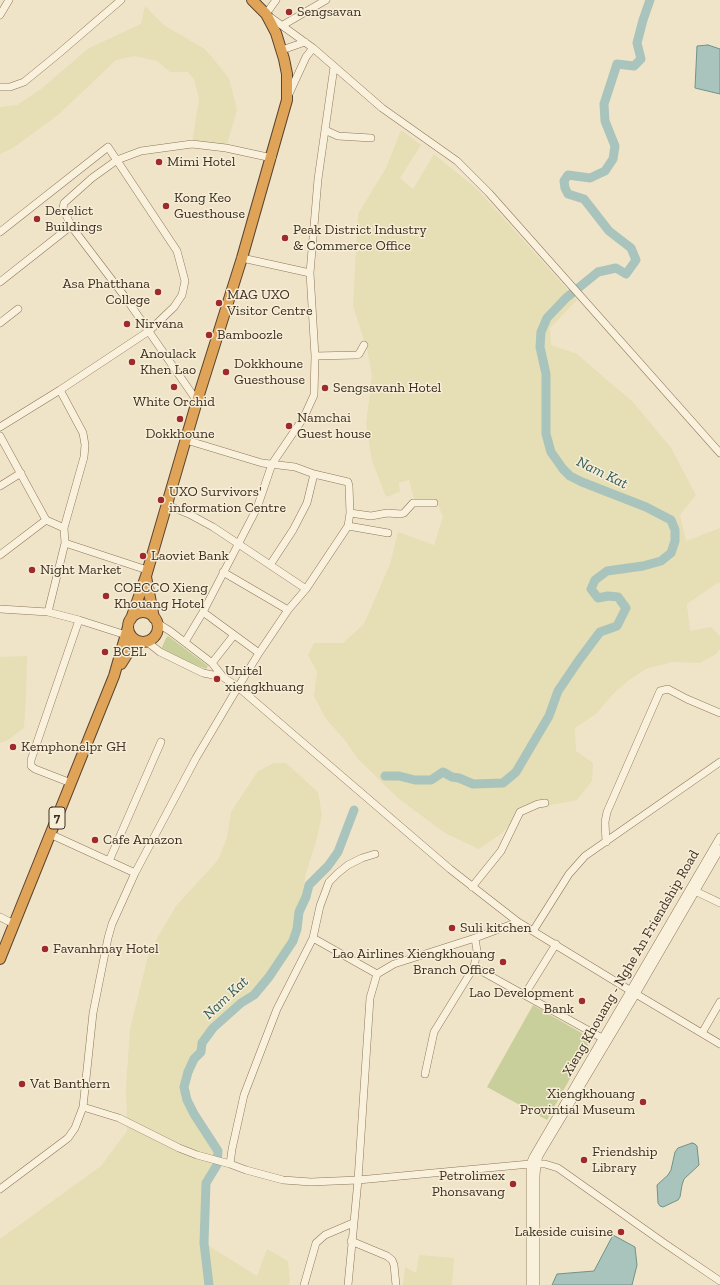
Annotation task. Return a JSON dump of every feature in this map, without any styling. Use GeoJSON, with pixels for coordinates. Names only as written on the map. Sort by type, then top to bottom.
{"type":"FeatureCollection","features":[{"type":"Feature","properties":{"kind":"highway","name":"7"},"geometry":{"type":"LineString","coordinates":[[0,958],[114,676],[128,627],[147,573],[197,401],[272,158],[287,100],[287,74],[282,50],[276,33],[266,14],[252,0]]}},
{"type":"Feature","properties":{"kind":"highway","name":"7"},"geometry":{"type":"LineString","coordinates":[[114,676],[141,641],[155,636],[157,630],[147,573]]}},
{"type":"Feature","properties":{"kind":"highway"},"geometry":{"type":"LineString","coordinates":[[141,641],[131,636],[128,627],[136,614],[141,612],[148,613],[155,620]]}},
{"type":"Feature","properties":{"kind":"street"},"geometry":{"type":"LineString","coordinates":[[0,14],[9,0]]}},
{"type":"Feature","properties":{"kind":"street"},"geometry":{"type":"LineString","coordinates":[[0,87],[10,87],[24,82],[57,56],[121,0]]}},
{"type":"Feature","properties":{"kind":"street"},"geometry":{"type":"LineString","coordinates":[[276,0],[266,14],[313,48],[382,108],[457,161],[489,192],[720,453]]}},
{"type":"Feature","properties":{"kind":"street"},"geometry":{"type":"LineString","coordinates":[[283,25],[326,0]]}},
{"type":"Feature","properties":{"kind":"street"},"geometry":{"type":"LineString","coordinates":[[282,50],[305,42]]}},
{"type":"Feature","properties":{"kind":"street"},"geometry":{"type":"LineString","coordinates":[[287,100],[306,58],[313,48]]}},
{"type":"Feature","properties":{"kind":"street"},"geometry":{"type":"LineString","coordinates":[[185,642],[203,612],[257,508],[272,464],[309,409],[314,395],[315,356],[310,273],[318,179],[334,67]]}},
{"type":"Feature","properties":{"kind":"street"},"geometry":{"type":"LineString","coordinates":[[324,130],[338,136],[371,138]]}},
{"type":"Feature","properties":{"kind":"street"},"geometry":{"type":"LineString","coordinates":[[197,401],[125,297],[71,226],[63,208],[64,203],[92,178],[117,160],[141,151],[192,144],[226,148],[272,158]]}},
{"type":"Feature","properties":{"kind":"street"},"geometry":{"type":"LineString","coordinates":[[0,232],[108,148],[177,251],[185,281],[182,295],[174,307],[149,332],[0,427]]}},
{"type":"Feature","properties":{"kind":"street"},"geometry":{"type":"LineString","coordinates":[[0,282],[71,226]]}},
{"type":"Feature","properties":{"kind":"street"},"geometry":{"type":"LineString","coordinates":[[242,258],[310,273]]}},
{"type":"Feature","properties":{"kind":"street"},"geometry":{"type":"LineString","coordinates":[[0,323],[18,309]]}},
{"type":"Feature","properties":{"kind":"street"},"geometry":{"type":"LineString","coordinates":[[315,356],[357,355],[364,345]]}},
{"type":"Feature","properties":{"kind":"street"},"geometry":{"type":"LineString","coordinates":[[48,612],[65,543],[64,528],[84,457],[85,445],[83,433],[60,390]]}},
{"type":"Feature","properties":{"kind":"street"},"geometry":{"type":"LineString","coordinates":[[0,436],[46,520],[64,528]]}},
{"type":"Feature","properties":{"kind":"street"},"geometry":{"type":"LineString","coordinates":[[0,1189],[68,1138],[75,1128],[83,1107],[93,1013],[112,924],[136,873],[196,758],[238,687],[288,610],[306,589],[348,526],[350,513],[348,482],[314,474],[295,467],[262,463],[186,440]]}},
{"type":"Feature","properties":{"kind":"street"},"geometry":{"type":"LineString","coordinates":[[0,486],[21,473]]}},
{"type":"Feature","properties":{"kind":"street"},"geometry":{"type":"LineString","coordinates":[[270,565],[293,530],[307,503],[314,474]]}},
{"type":"Feature","properties":{"kind":"street"},"geometry":{"type":"LineString","coordinates":[[350,513],[371,516],[387,513],[401,514],[413,503],[434,503]]}},
{"type":"Feature","properties":{"kind":"street"},"geometry":{"type":"LineString","coordinates":[[167,505],[195,517],[213,527],[306,589]]}},
{"type":"Feature","properties":{"kind":"street"},"geometry":{"type":"LineString","coordinates":[[0,554],[46,520]]}},
{"type":"Feature","properties":{"kind":"street"},"geometry":{"type":"LineString","coordinates":[[348,526],[388,533]]}},
{"type":"Feature","properties":{"kind":"street"},"geometry":{"type":"LineString","coordinates":[[65,543],[147,573]]}},
{"type":"Feature","properties":{"kind":"street"},"geometry":{"type":"LineString","coordinates":[[223,572],[288,610]]}},
{"type":"Feature","properties":{"kind":"street"},"geometry":{"type":"LineString","coordinates":[[0,609],[48,612],[79,620],[128,627]]}},
{"type":"Feature","properties":{"kind":"street"},"geometry":{"type":"LineString","coordinates":[[203,612],[259,653]]}},
{"type":"Feature","properties":{"kind":"street"},"geometry":{"type":"LineString","coordinates":[[71,783],[35,769],[31,766],[31,760],[79,620]]}},
{"type":"Feature","properties":{"kind":"street"},"geometry":{"type":"LineString","coordinates":[[155,620],[212,663],[223,677],[238,687],[450,869],[518,922],[556,944],[633,993],[720,1044]]}},
{"type":"Feature","properties":{"kind":"street"},"geometry":{"type":"LineString","coordinates":[[212,663],[234,635]]}},
{"type":"Feature","properties":{"kind":"street"},"geometry":{"type":"LineString","coordinates":[[141,641],[203,673],[223,677]]}},
{"type":"Feature","properties":{"kind":"street"},"geometry":{"type":"LineString","coordinates":[[606,842],[605,822],[607,812],[660,691],[668,689],[720,713]]}},
{"type":"Feature","properties":{"kind":"street"},"geometry":{"type":"LineString","coordinates":[[109,861],[161,742]]}},
{"type":"Feature","properties":{"kind":"street"},"geometry":{"type":"LineString","coordinates":[[533,931],[568,874],[585,856],[720,762]]}},
{"type":"Feature","properties":{"kind":"street"},"geometry":{"type":"LineString","coordinates":[[472,887],[501,851],[520,812],[538,804],[545,803]]}},
{"type":"Feature","properties":{"kind":"street"},"geometry":{"type":"LineString","coordinates":[[50,834],[136,873]]}},
{"type":"Feature","properties":{"kind":"street","name":"Xieng Khouang - Nghe An Friendship Road"},"geometry":{"type":"LineString","coordinates":[[536,1285],[534,1164],[633,993],[720,836]]}},
{"type":"Feature","properties":{"kind":"street","name":"Xieng Khouang - Nghe An Friendship Road"},"geometry":{"type":"LineString","coordinates":[[530,1285],[535,1152],[602,1038],[633,993],[720,849]]}},
{"type":"Feature","properties":{"kind":"street"},"geometry":{"type":"LineString","coordinates":[[230,1164],[244,1095],[277,1009],[313,938],[320,906],[329,882],[348,865],[374,854]]}},
{"type":"Feature","properties":{"kind":"street"},"geometry":{"type":"LineString","coordinates":[[695,892],[720,903]]}},
{"type":"Feature","properties":{"kind":"street"},"geometry":{"type":"LineString","coordinates":[[0,917],[14,924]]}},
{"type":"Feature","properties":{"kind":"street"},"geometry":{"type":"LineString","coordinates":[[348,1285],[358,1180],[370,998],[376,974],[394,964],[475,938],[518,922]]}},
{"type":"Feature","properties":{"kind":"street"},"geometry":{"type":"LineString","coordinates":[[313,938],[376,974]]}},
{"type":"Feature","properties":{"kind":"street"},"geometry":{"type":"LineString","coordinates":[[424,1074],[434,1032],[474,967],[477,951],[475,938]]}},
{"type":"Feature","properties":{"kind":"street"},"geometry":{"type":"LineString","coordinates":[[525,994],[556,944]]}},
{"type":"Feature","properties":{"kind":"street"},"geometry":{"type":"LineString","coordinates":[[474,967],[602,1038]]}},
{"type":"Feature","properties":{"kind":"street"},"geometry":{"type":"LineString","coordinates":[[702,1033],[720,1002]]}},
{"type":"Feature","properties":{"kind":"street"},"geometry":{"type":"LineString","coordinates":[[83,1107],[119,1118],[197,1155],[283,1180],[311,1182],[358,1180],[545,1164],[558,1168],[720,1281]]}},
{"type":"Feature","properties":{"kind":"street"},"geometry":{"type":"LineString","coordinates":[[304,1285],[316,1243],[325,1235],[353,1223]]}},
{"type":"Feature","properties":{"kind":"street"},"geometry":{"type":"LineString","coordinates":[[352,1241],[388,1256],[394,1265],[396,1285]]}},
{"type":"Feature","properties":{"kind":"shaded area"},"geometry":{"type":"Polygon","coordinates":[[[145,6],[165,26],[205,49],[229,78],[237,110],[226,148],[192,144],[199,99],[194,79],[188,72],[170,72],[157,61],[135,56],[116,60],[58,115],[13,148],[0,154],[0,107],[17,105],[41,89],[89,48],[141,24],[145,6]]]}},
{"type":"Feature","properties":{"kind":"shaded area"},"geometry":{"type":"Polygon","coordinates":[[[401,130],[421,145],[400,178],[413,189],[434,154],[478,190],[577,300],[550,328],[551,345],[577,354],[633,402],[671,448],[696,495],[680,515],[686,541],[720,528],[720,583],[716,584],[687,604],[690,631],[711,627],[720,636],[720,649],[716,654],[700,663],[672,662],[646,669],[629,680],[614,693],[596,714],[575,728],[576,751],[593,763],[592,781],[577,800],[551,805],[520,814],[501,834],[479,849],[445,833],[399,799],[358,759],[344,739],[326,719],[314,696],[317,672],[308,655],[314,643],[343,643],[364,624],[390,564],[398,532],[434,545],[443,517],[437,501],[414,499],[409,480],[399,483],[400,492],[386,497],[372,461],[366,424],[372,376],[367,349],[353,306],[358,214],[386,168],[401,130]]]}},
{"type":"Feature","properties":{"kind":"shaded area"},"geometry":{"type":"Polygon","coordinates":[[[27,656],[24,728],[8,740],[0,743],[0,657],[27,656]]]}},
{"type":"Feature","properties":{"kind":"shaded area"},"geometry":{"type":"Polygon","coordinates":[[[274,763],[286,763],[318,792],[322,815],[316,842],[306,873],[296,931],[293,941],[269,977],[254,995],[241,1003],[213,1028],[202,1043],[201,1052],[194,1059],[188,1072],[184,1087],[187,1100],[194,1114],[218,1151],[217,1165],[206,1183],[204,1243],[257,1276],[267,1249],[288,1261],[289,1285],[0,1285],[0,1239],[101,1166],[127,1131],[126,1087],[130,1029],[149,952],[176,906],[218,860],[227,838],[231,812],[258,771],[274,763]]]}},
{"type":"Feature","properties":{"kind":"shaded area"},"geometry":{"type":"Polygon","coordinates":[[[419,1255],[454,1258],[452,1285],[403,1285],[405,1267],[416,1273],[419,1255]]]}},
{"type":"Feature","properties":{"kind":"green space"},"geometry":{"type":"Polygon","coordinates":[[[168,636],[208,666],[206,669],[164,652],[162,647],[168,636]]]}},
{"type":"Feature","properties":{"kind":"green space"},"geometry":{"type":"Polygon","coordinates":[[[533,1005],[592,1039],[547,1120],[487,1087],[533,1005]]]}},
{"type":"Feature","properties":{"kind":"water"},"geometry":{"type":"Polygon","coordinates":[[[708,45],[720,49],[720,94],[695,88],[697,46],[708,45]]]}},
{"type":"Feature","properties":{"kind":"water"},"geometry":{"type":"Polygon","coordinates":[[[692,1143],[697,1146],[699,1165],[684,1179],[678,1200],[663,1207],[660,1206],[658,1203],[657,1185],[668,1175],[671,1170],[675,1152],[678,1148],[692,1143]]]}},
{"type":"Feature","properties":{"kind":"water"},"geometry":{"type":"Polygon","coordinates":[[[613,1235],[635,1247],[637,1265],[632,1285],[552,1285],[557,1274],[594,1271],[613,1235]]]}},
{"type":"Feature","properties":{"kind":"waterway","name":"Nam Kat"},"geometry":{"type":"LineString","coordinates":[[385,776],[399,776],[415,780],[431,780],[443,772],[452,777],[459,778],[473,784],[503,783],[516,772],[549,716],[558,691],[579,660],[600,632],[617,626],[626,608],[618,597],[608,596],[598,598],[591,589],[595,580],[607,571],[643,566],[661,561],[671,553],[675,541],[675,530],[671,520],[646,507],[570,476],[551,452],[546,434],[546,374],[540,347],[541,332],[547,318],[566,298],[598,272],[616,268],[626,274],[636,260],[631,248],[609,231],[584,199],[568,194],[564,181],[568,175],[590,178],[605,171],[613,159],[615,146],[605,121],[604,104],[617,64],[634,66],[641,59],[637,43],[650,0]]}},
{"type":"Feature","properties":{"kind":"waterway","name":"Nam Kat"},"geometry":{"type":"LineString","coordinates":[[209,1285],[204,1243],[206,1183],[217,1165],[218,1151],[194,1114],[187,1100],[184,1087],[188,1072],[194,1059],[201,1052],[202,1043],[213,1028],[241,1003],[254,995],[269,977],[293,941],[297,929],[299,912],[306,897],[309,885],[328,866],[338,852],[354,810]]}},
{"type":"Feature","properties":{"kind":"place","name":"Sengsavan"},"geometry":{"type":"Point","coordinates":[289,12]}},
{"type":"Feature","properties":{"kind":"place","name":"Mimi Hotel"},"geometry":{"type":"Point","coordinates":[159,162]}},
{"type":"Feature","properties":{"kind":"place","name":"Kong Keo Guesthouse"},"geometry":{"type":"Point","coordinates":[166,206]}},
{"type":"Feature","properties":{"kind":"place","name":"Derelict Buildings"},"geometry":{"type":"Point","coordinates":[37,219]}},
{"type":"Feature","properties":{"kind":"place","name":"Peak District Industry & Commerce Office"},"geometry":{"type":"Point","coordinates":[285,238]}},
{"type":"Feature","properties":{"kind":"place","name":"Asa Phatthana College"},"geometry":{"type":"Point","coordinates":[158,292]}},
{"type":"Feature","properties":{"kind":"place","name":"MAG UXO Visitor Centre"},"geometry":{"type":"Point","coordinates":[219,303]}},
{"type":"Feature","properties":{"kind":"place","name":"Nirvana"},"geometry":{"type":"Point","coordinates":[127,324]}},
{"type":"Feature","properties":{"kind":"place","name":"Bamboozle"},"geometry":{"type":"Point","coordinates":[209,335]}},
{"type":"Feature","properties":{"kind":"place","name":"Anoulack Khen Lao"},"geometry":{"type":"Point","coordinates":[132,362]}},
{"type":"Feature","properties":{"kind":"place","name":"Dokkhoune Guesthouse"},"geometry":{"type":"Point","coordinates":[226,372]}},
{"type":"Feature","properties":{"kind":"place","name":"White Orchid"},"geometry":{"type":"Point","coordinates":[174,387]}},
{"type":"Feature","properties":{"kind":"place","name":"Sengsavanh Hotel"},"geometry":{"type":"Point","coordinates":[325,388]}},
{"type":"Feature","properties":{"kind":"place","name":"Dokkhoune"},"geometry":{"type":"Point","coordinates":[180,419]}},
{"type":"Feature","properties":{"kind":"place","name":"Namchai Guest house"},"geometry":{"type":"Point","coordinates":[289,426]}},
{"type":"Feature","properties":{"kind":"place","name":"UXO Survivors' information Centre"},"geometry":{"type":"Point","coordinates":[161,500]}},
{"type":"Feature","properties":{"kind":"place","name":"Laoviet Bank"},"geometry":{"type":"Point","coordinates":[143,556]}},
{"type":"Feature","properties":{"kind":"place","name":"Night Market"},"geometry":{"type":"Point","coordinates":[32,570]}},
{"type":"Feature","properties":{"kind":"place","name":"COECCO Xieng Khouang Hotel"},"geometry":{"type":"Point","coordinates":[106,596]}},
{"type":"Feature","properties":{"kind":"place","name":"BCEL"},"geometry":{"type":"Point","coordinates":[105,652]}},
{"type":"Feature","properties":{"kind":"place","name":"Unitel xiengkhuang"},"geometry":{"type":"Point","coordinates":[217,679]}},
{"type":"Feature","properties":{"kind":"place","name":"Kemphonelpr GH"},"geometry":{"type":"Point","coordinates":[13,747]}},
{"type":"Feature","properties":{"kind":"place","name":"Cafe Amazon"},"geometry":{"type":"Point","coordinates":[95,840]}},
{"type":"Feature","properties":{"kind":"place","name":"Suli kitchen"},"geometry":{"type":"Point","coordinates":[452,928]}},
{"type":"Feature","properties":{"kind":"place","name":"Favanhmay Hotel"},"geometry":{"type":"Point","coordinates":[45,949]}},
{"type":"Feature","properties":{"kind":"place","name":"Lao Airlines Xiengkhouang Branch Office"},"geometry":{"type":"Point","coordinates":[503,962]}},
{"type":"Feature","properties":{"kind":"place","name":"Lao Development Bank"},"geometry":{"type":"Point","coordinates":[582,1001]}},
{"type":"Feature","properties":{"kind":"place","name":"Vat Banthern"},"geometry":{"type":"Point","coordinates":[22,1084]}},
{"type":"Feature","properties":{"kind":"place","name":"Xiengkhouang Provintial Museum"},"geometry":{"type":"Point","coordinates":[643,1102]}},
{"type":"Feature","properties":{"kind":"place","name":"Friendship Library"},"geometry":{"type":"Point","coordinates":[584,1160]}},
{"type":"Feature","properties":{"kind":"place","name":"Petrolimex Phonsavang"},"geometry":{"type":"Point","coordinates":[513,1184]}},
{"type":"Feature","properties":{"kind":"place","name":"Lakeside cuisine"},"geometry":{"type":"Point","coordinates":[621,1232]}}]}
